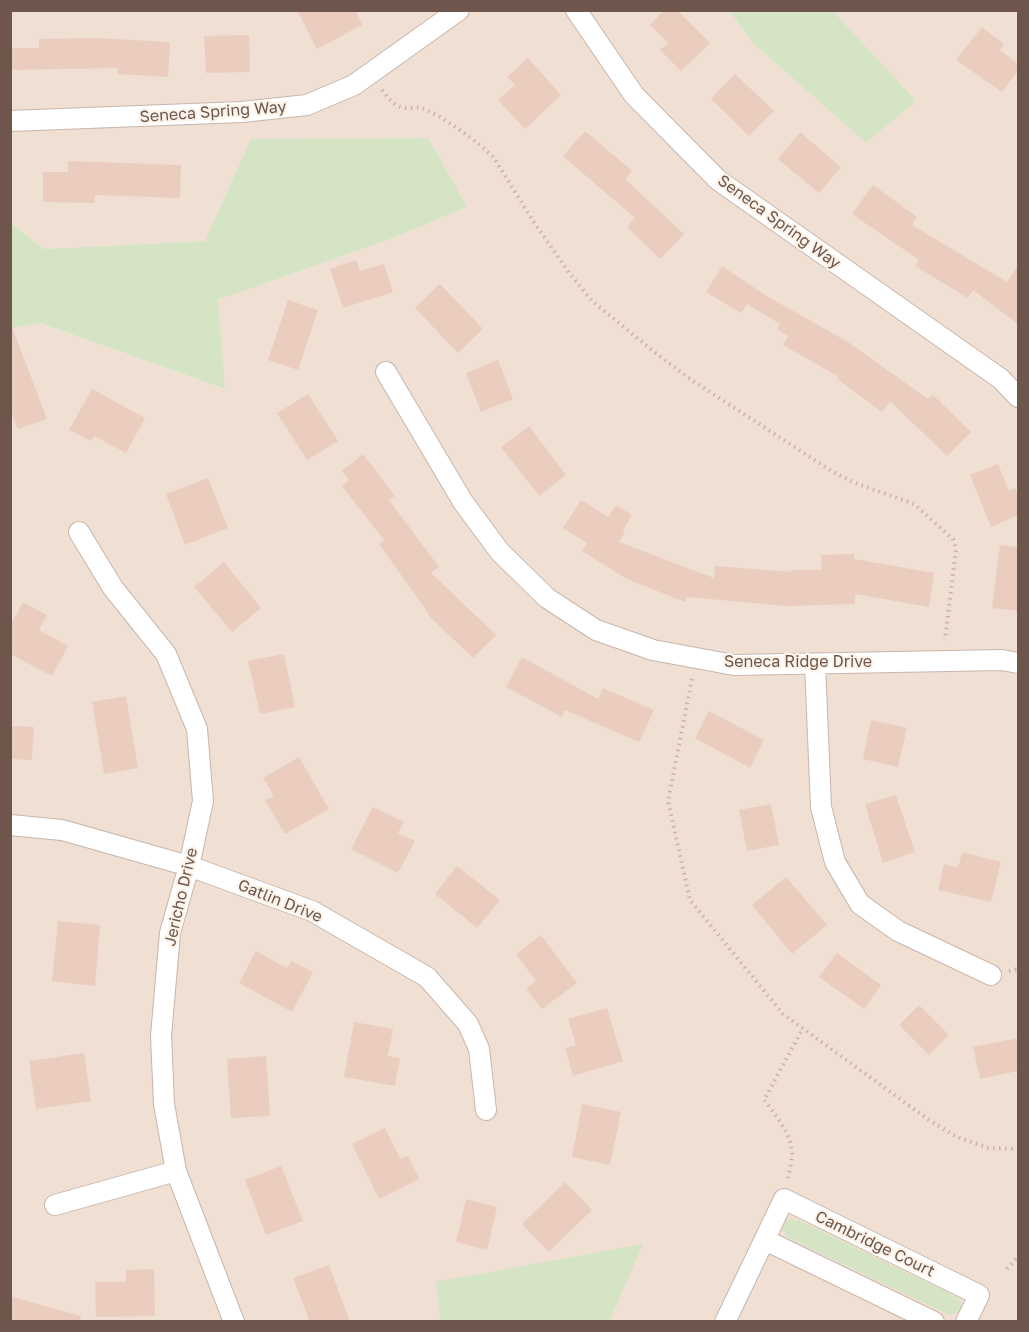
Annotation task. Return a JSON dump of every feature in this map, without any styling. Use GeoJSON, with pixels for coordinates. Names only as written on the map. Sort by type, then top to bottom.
{"type":"FeatureCollection","features":[{"type":"Feature","properties":{"kind":"street","name":"Seneca Spring Way"},"geometry":{"type":"LineString","coordinates":[[10,121],[242,112],[307,105],[354,85],[459,10]]}},
{"type":"Feature","properties":{"kind":"street","name":"Seneca Spring Way"},"geometry":{"type":"LineString","coordinates":[[576,10],[634,95],[718,180],[1001,379],[1018,396]]}},
{"type":"Feature","properties":{"kind":"street","name":"Seneca Ridge Drive"},"geometry":{"type":"LineString","coordinates":[[386,372],[463,502],[500,552],[547,598],[596,630],[653,650],[734,665],[1002,660],[1018,663]]}},
{"type":"Feature","properties":{"kind":"street","name":"Jericho Drive"},"geometry":{"type":"LineString","coordinates":[[79,532],[113,588],[166,654],[197,729],[203,801],[189,866],[170,933],[160,1036],[164,1104],[176,1171],[234,1322]]}},
{"type":"Feature","properties":{"kind":"street"},"geometry":{"type":"LineString","coordinates":[[815,664],[821,807],[835,862],[860,904],[898,931],[991,975]]}},
{"type":"Feature","properties":{"kind":"street","name":"Gatlin Drive"},"geometry":{"type":"LineString","coordinates":[[10,825],[62,830],[189,866],[312,911],[427,977],[468,1024],[472,1032],[479,1049],[486,1110]]}},
{"type":"Feature","properties":{"kind":"street"},"geometry":{"type":"LineString","coordinates":[[55,1205],[176,1171]]}},
{"type":"Feature","properties":{"kind":"street"},"geometry":{"type":"LineString","coordinates":[[725,1322],[784,1200]]}},
{"type":"Feature","properties":{"kind":"street","name":"Cambridge Court"},"geometry":{"type":"LineString","coordinates":[[784,1200],[980,1294],[966,1322]]}},
{"type":"Feature","properties":{"kind":"street"},"geometry":{"type":"LineString","coordinates":[[765,1240],[934,1322]]}},
{"type":"Feature","properties":{"kind":"path"},"geometry":{"type":"LineString","coordinates":[[370,74],[396,106],[400,108],[417,107],[424,110],[487,150],[533,221],[581,288],[592,301],[643,344],[693,381],[833,472],[855,483],[914,504],[953,539],[956,549],[955,561],[942,662]]}},
{"type":"Feature","properties":{"kind":"path"},"geometry":{"type":"LineString","coordinates":[[697,658],[668,801],[690,900],[783,1014],[929,1120],[957,1137],[988,1148],[1018,1149]]}},
{"type":"Feature","properties":{"kind":"path"},"geometry":{"type":"LineString","coordinates":[[784,1200],[791,1164],[791,1144],[764,1100],[803,1028]]}},
{"type":"Feature","properties":{"kind":"path"},"geometry":{"type":"LineString","coordinates":[[1007,1269],[1018,1256]]}},
{"type":"Feature","properties":{"kind":"shaded area"},"geometry":{"type":"Polygon","coordinates":[[[10,11],[729,11],[754,44],[866,143],[915,101],[833,11],[1018,11],[1018,1321],[11,1321],[11,328],[40,323],[224,389],[218,300],[393,238],[467,207],[252,139],[205,241],[44,249],[11,222],[10,11]]]}},
{"type":"Feature","properties":{"kind":"green space"},"geometry":{"type":"Polygon","coordinates":[[[729,11],[833,11],[916,101],[866,143],[754,44],[729,11]]]}},
{"type":"Feature","properties":{"kind":"green space"},"geometry":{"type":"Polygon","coordinates":[[[428,138],[467,207],[393,238],[218,300],[225,389],[40,323],[11,328],[10,222],[44,249],[205,241],[251,139],[428,138]]]}},
{"type":"Feature","properties":{"kind":"green space"},"geometry":{"type":"Polygon","coordinates":[[[791,1219],[798,1220],[957,1297],[961,1303],[961,1310],[955,1314],[947,1314],[787,1237],[782,1228],[785,1222],[791,1219]]]}},
{"type":"Feature","properties":{"kind":"green space"},"geometry":{"type":"Polygon","coordinates":[[[643,1244],[609,1321],[441,1321],[436,1282],[643,1244]]]}},
{"type":"Feature","properties":{"kind":"building"},"geometry":{"type":"Polygon","coordinates":[[[297,10],[355,10],[362,25],[317,49],[297,10]]]}},
{"type":"Feature","properties":{"kind":"building"},"geometry":{"type":"Polygon","coordinates":[[[664,10],[677,10],[710,43],[681,71],[660,50],[668,43],[650,25],[664,10]]]}},
{"type":"Feature","properties":{"kind":"building"},"geometry":{"type":"Polygon","coordinates":[[[982,27],[1004,44],[1000,50],[1018,64],[1018,71],[1002,92],[956,60],[982,27]]]}},
{"type":"Feature","properties":{"kind":"building"},"geometry":{"type":"Polygon","coordinates":[[[249,35],[250,72],[206,73],[204,36],[249,35]]]}},
{"type":"Feature","properties":{"kind":"building"},"geometry":{"type":"Polygon","coordinates":[[[97,38],[170,42],[168,77],[117,74],[118,68],[10,70],[10,48],[39,48],[39,39],[97,38]]]}},
{"type":"Feature","properties":{"kind":"building"},"geometry":{"type":"Polygon","coordinates":[[[528,58],[561,95],[525,129],[498,100],[515,85],[507,77],[528,58]]]}},
{"type":"Feature","properties":{"kind":"building"},"geometry":{"type":"Polygon","coordinates":[[[735,74],[774,111],[749,136],[711,99],[735,74]]]}},
{"type":"Feature","properties":{"kind":"building"},"geometry":{"type":"Polygon","coordinates":[[[585,131],[632,171],[625,179],[684,234],[660,259],[627,227],[635,218],[563,156],[585,131]]]}},
{"type":"Feature","properties":{"kind":"building"},"geometry":{"type":"Polygon","coordinates":[[[800,132],[841,167],[819,193],[778,159],[800,132]]]}},
{"type":"Feature","properties":{"kind":"building"},"geometry":{"type":"Polygon","coordinates":[[[68,161],[181,165],[180,198],[95,195],[95,203],[43,202],[43,172],[68,172],[68,161]]]}},
{"type":"Feature","properties":{"kind":"building"},"geometry":{"type":"Polygon","coordinates":[[[873,185],[917,217],[912,225],[1007,282],[1018,266],[1018,324],[973,290],[968,298],[915,266],[919,260],[852,214],[873,185]]]}},
{"type":"Feature","properties":{"kind":"building"},"geometry":{"type":"Polygon","coordinates":[[[356,260],[360,271],[384,264],[393,292],[343,308],[330,269],[356,260]]]}},
{"type":"Feature","properties":{"kind":"building"},"geometry":{"type":"Polygon","coordinates":[[[722,266],[767,296],[848,342],[928,399],[933,395],[971,432],[947,456],[890,401],[882,412],[837,379],[839,377],[783,345],[788,336],[777,329],[780,324],[747,304],[741,313],[706,292],[722,266]]]}},
{"type":"Feature","properties":{"kind":"building"},"geometry":{"type":"Polygon","coordinates":[[[440,284],[483,329],[458,353],[415,308],[440,284]]]}},
{"type":"Feature","properties":{"kind":"building"},"geometry":{"type":"Polygon","coordinates":[[[288,300],[318,310],[298,370],[268,360],[288,300]]]}},
{"type":"Feature","properties":{"kind":"building"},"geometry":{"type":"Polygon","coordinates":[[[10,327],[12,327],[47,419],[18,429],[10,409],[10,327]]]}},
{"type":"Feature","properties":{"kind":"building"},"geometry":{"type":"Polygon","coordinates":[[[498,360],[513,399],[481,412],[466,373],[498,360]]]}},
{"type":"Feature","properties":{"kind":"building"},"geometry":{"type":"Polygon","coordinates":[[[92,389],[145,418],[126,453],[94,436],[91,441],[69,430],[92,389]]]}},
{"type":"Feature","properties":{"kind":"building"},"geometry":{"type":"Polygon","coordinates":[[[308,394],[338,441],[307,460],[277,413],[308,394]]]}},
{"type":"Feature","properties":{"kind":"building"},"geometry":{"type":"Polygon","coordinates":[[[529,426],[566,475],[539,496],[501,447],[529,426]]]}},
{"type":"Feature","properties":{"kind":"building"},"geometry":{"type":"Polygon","coordinates":[[[363,454],[395,496],[389,500],[439,567],[431,573],[496,635],[473,658],[428,615],[379,544],[384,540],[342,486],[349,480],[342,471],[363,454]]]}},
{"type":"Feature","properties":{"kind":"building"},"geometry":{"type":"Polygon","coordinates":[[[998,464],[1009,491],[1015,488],[1018,498],[1018,515],[991,527],[970,475],[998,464]]]}},
{"type":"Feature","properties":{"kind":"building"},"geometry":{"type":"Polygon","coordinates":[[[208,478],[228,528],[185,545],[166,494],[208,478]]]}},
{"type":"Feature","properties":{"kind":"building"},"geometry":{"type":"Polygon","coordinates":[[[581,500],[608,517],[616,505],[632,515],[619,542],[714,578],[715,566],[793,572],[793,570],[822,570],[821,555],[854,554],[854,559],[934,573],[929,607],[855,594],[855,604],[786,606],[687,597],[685,602],[627,579],[582,551],[587,543],[563,528],[581,500]]]}},
{"type":"Feature","properties":{"kind":"building"},"geometry":{"type":"Polygon","coordinates":[[[1000,545],[1018,547],[1018,611],[992,608],[1000,545]]]}},
{"type":"Feature","properties":{"kind":"building"},"geometry":{"type":"Polygon","coordinates":[[[224,562],[261,608],[232,632],[194,587],[224,562]]]}},
{"type":"Feature","properties":{"kind":"building"},"geometry":{"type":"Polygon","coordinates":[[[23,602],[47,615],[39,630],[68,646],[52,676],[10,654],[10,626],[23,602]]]}},
{"type":"Feature","properties":{"kind":"building"},"geometry":{"type":"Polygon","coordinates":[[[284,654],[295,707],[260,714],[248,661],[284,654]]]}},
{"type":"Feature","properties":{"kind":"building"},"geometry":{"type":"Polygon","coordinates":[[[522,657],[598,699],[603,688],[654,710],[639,742],[565,710],[562,717],[506,687],[522,657]]]}},
{"type":"Feature","properties":{"kind":"building"},"geometry":{"type":"Polygon","coordinates":[[[126,696],[138,768],[104,774],[92,702],[126,696]]]}},
{"type":"Feature","properties":{"kind":"building"},"geometry":{"type":"Polygon","coordinates":[[[709,711],[764,740],[750,768],[695,738],[709,711]]]}},
{"type":"Feature","properties":{"kind":"building"},"geometry":{"type":"Polygon","coordinates":[[[871,720],[907,728],[898,767],[863,759],[871,720]]]}},
{"type":"Feature","properties":{"kind":"building"},"geometry":{"type":"Polygon","coordinates":[[[10,726],[34,727],[32,760],[10,759],[10,726]]]}},
{"type":"Feature","properties":{"kind":"building"},"geometry":{"type":"Polygon","coordinates":[[[299,757],[329,809],[285,834],[265,800],[274,796],[263,778],[299,757]]]}},
{"type":"Feature","properties":{"kind":"building"},"geometry":{"type":"Polygon","coordinates":[[[896,795],[915,852],[883,863],[865,804],[896,795]]]}},
{"type":"Feature","properties":{"kind":"building"},"geometry":{"type":"Polygon","coordinates":[[[771,804],[779,845],[747,851],[739,810],[771,804]]]}},
{"type":"Feature","properties":{"kind":"building"},"geometry":{"type":"Polygon","coordinates":[[[373,807],[404,822],[398,833],[415,841],[398,873],[351,849],[373,807]]]}},
{"type":"Feature","properties":{"kind":"building"},"geometry":{"type":"Polygon","coordinates":[[[962,852],[1001,862],[991,902],[938,890],[944,864],[958,868],[962,852]]]}},
{"type":"Feature","properties":{"kind":"building"},"geometry":{"type":"Polygon","coordinates":[[[457,866],[500,900],[477,928],[435,894],[457,866]]]}},
{"type":"Feature","properties":{"kind":"building"},"geometry":{"type":"Polygon","coordinates":[[[786,877],[827,925],[792,954],[752,905],[786,877]]]}},
{"type":"Feature","properties":{"kind":"building"},"geometry":{"type":"Polygon","coordinates":[[[58,921],[100,925],[95,986],[52,981],[58,921]]]}},
{"type":"Feature","properties":{"kind":"building"},"geometry":{"type":"Polygon","coordinates":[[[541,935],[577,983],[542,1009],[526,989],[536,981],[516,954],[541,935]]]}},
{"type":"Feature","properties":{"kind":"building"},"geometry":{"type":"Polygon","coordinates":[[[256,951],[287,968],[291,961],[313,972],[292,1012],[239,983],[256,951]]]}},
{"type":"Feature","properties":{"kind":"building"},"geometry":{"type":"Polygon","coordinates":[[[837,953],[881,985],[864,1009],[819,977],[837,953]]]}},
{"type":"Feature","properties":{"kind":"building"},"geometry":{"type":"Polygon","coordinates":[[[919,1005],[949,1035],[929,1055],[899,1025],[919,1005]]]}},
{"type":"Feature","properties":{"kind":"building"},"geometry":{"type":"Polygon","coordinates":[[[607,1008],[623,1061],[573,1076],[565,1048],[576,1045],[568,1019],[607,1008]]]}},
{"type":"Feature","properties":{"kind":"building"},"geometry":{"type":"Polygon","coordinates":[[[354,1022],[393,1029],[388,1056],[400,1058],[395,1086],[344,1077],[354,1022]]]}},
{"type":"Feature","properties":{"kind":"building"},"geometry":{"type":"Polygon","coordinates":[[[1018,1038],[1018,1071],[980,1079],[973,1047],[1018,1038]]]}},
{"type":"Feature","properties":{"kind":"building"},"geometry":{"type":"Polygon","coordinates":[[[84,1053],[91,1101],[36,1109],[29,1061],[84,1053]]]}},
{"type":"Feature","properties":{"kind":"building"},"geometry":{"type":"Polygon","coordinates":[[[266,1056],[270,1116],[231,1118],[227,1059],[266,1056]]]}},
{"type":"Feature","properties":{"kind":"building"},"geometry":{"type":"Polygon","coordinates":[[[582,1104],[621,1112],[610,1165],[572,1157],[582,1104]]]}},
{"type":"Feature","properties":{"kind":"building"},"geometry":{"type":"Polygon","coordinates":[[[385,1128],[400,1159],[408,1156],[419,1179],[379,1199],[352,1144],[385,1128]]]}},
{"type":"Feature","properties":{"kind":"building"},"geometry":{"type":"Polygon","coordinates":[[[281,1166],[303,1221],[266,1235],[245,1180],[281,1166]]]}},
{"type":"Feature","properties":{"kind":"building"},"geometry":{"type":"Polygon","coordinates":[[[565,1182],[592,1210],[549,1252],[522,1224],[565,1182]]]}},
{"type":"Feature","properties":{"kind":"building"},"geometry":{"type":"Polygon","coordinates":[[[466,1199],[497,1207],[487,1250],[456,1242],[466,1199]]]}},
{"type":"Feature","properties":{"kind":"building"},"geometry":{"type":"Polygon","coordinates":[[[329,1265],[350,1322],[310,1322],[293,1278],[329,1265]]]}},
{"type":"Feature","properties":{"kind":"building"},"geometry":{"type":"Polygon","coordinates":[[[154,1269],[155,1316],[96,1317],[95,1282],[126,1282],[126,1270],[154,1269]]]}},
{"type":"Feature","properties":{"kind":"building"},"geometry":{"type":"Polygon","coordinates":[[[13,1297],[81,1316],[80,1322],[10,1322],[13,1297]]]}}]}
